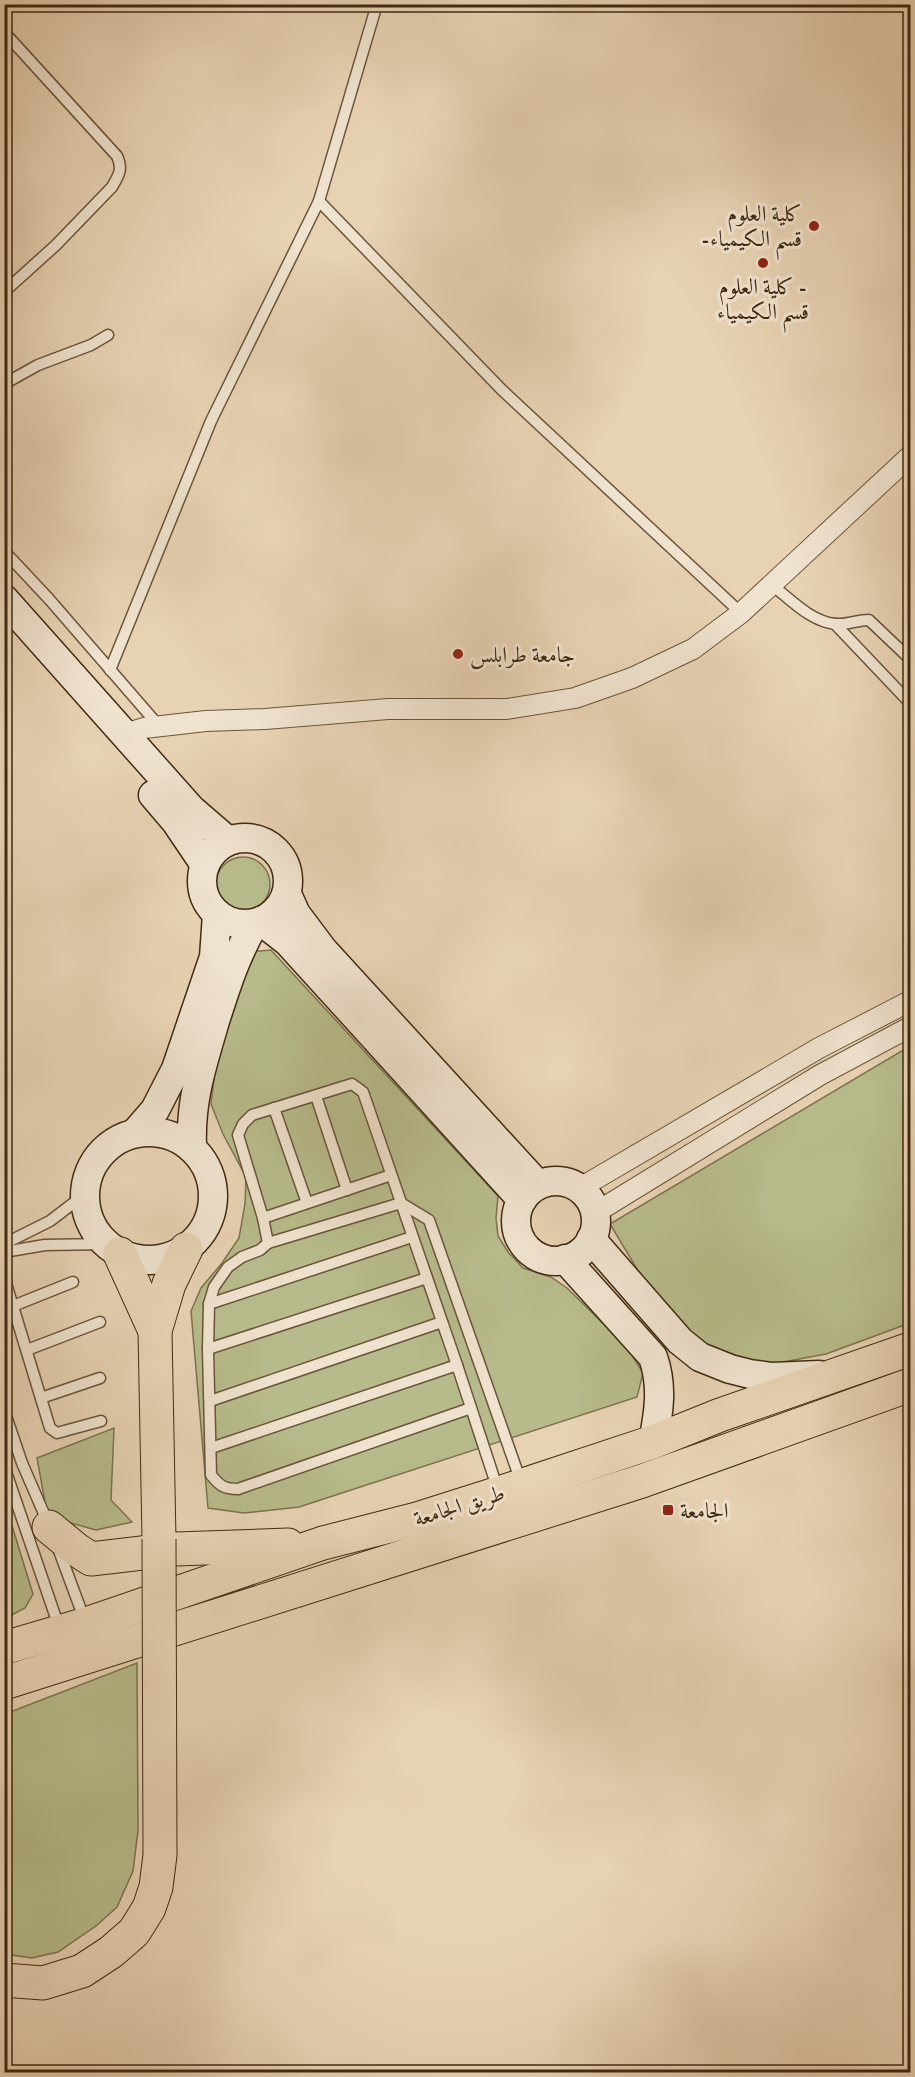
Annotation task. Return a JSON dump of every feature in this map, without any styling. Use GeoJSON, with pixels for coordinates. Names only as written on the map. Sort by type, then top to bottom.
{"type":"FeatureCollection","features":[{"type":"Feature","properties":{"kind":"highway"},"geometry":{"type":"LineString","coordinates":[[113,1249],[155,1331]]}},
{"type":"Feature","properties":{"kind":"highway"},"geometry":{"type":"LineString","coordinates":[[4,1980],[43,1983],[82,1971],[111,1952],[134,1932],[149,1908],[156,1887],[160,1855],[159,1539],[155,1331],[166,1290],[186,1249]]}},
{"type":"Feature","properties":{"kind":"highway","name":"طريق الجامعة"},"geometry":{"type":"LineString","coordinates":[[4,1648],[323,1543],[417,1518],[511,1489],[653,1442],[720,1415],[910,1349]]}},
{"type":"Feature","properties":{"kind":"highway","name":"طريق الجامعة"},"geometry":{"type":"LineString","coordinates":[[4,1683],[642,1481],[910,1385]]}},
{"type":"Feature","properties":{"kind":"highway"},"geometry":{"type":"LineString","coordinates":[[49,1527],[91,1559],[176,1549],[323,1543]]}},
{"type":"Feature","properties":{"kind":"street"},"geometry":{"type":"LineString","coordinates":[[124,734],[159,726],[206,721],[265,719],[388,709],[507,709],[575,698],[632,678],[693,649],[741,613],[910,456]]}},
{"type":"Feature","properties":{"kind":"street"},"geometry":{"type":"LineString","coordinates":[[4,599],[191,809],[228,842]]}},
{"type":"Feature","properties":{"kind":"street"},"geometry":{"type":"LineString","coordinates":[[4,627],[176,822],[205,865]]}},
{"type":"Feature","properties":{"kind":"street"},"geometry":{"type":"LineString","coordinates":[[240,838],[252,838],[264,842],[274,848],[287,869],[289,882],[287,894],[281,905],[272,915],[258,922],[235,923],[217,914],[211,908],[203,892],[205,865],[214,851],[228,842],[240,838]]}},
{"type":"Feature","properties":{"kind":"street"},"geometry":{"type":"LineString","coordinates":[[287,894],[296,914],[323,950],[530,1192]]}},
{"type":"Feature","properties":{"kind":"street"},"geometry":{"type":"LineString","coordinates":[[136,1132],[155,1110],[176,1070],[214,957],[217,914]]}},
{"type":"Feature","properties":{"kind":"street"},"geometry":{"type":"LineString","coordinates":[[192,1147],[191,1121],[197,1081],[235,961],[258,922]]}},
{"type":"Feature","properties":{"kind":"street"},"geometry":{"type":"LineString","coordinates":[[258,922],[288,942],[530,1192]]}},
{"type":"Feature","properties":{"kind":"street"},"geometry":{"type":"LineString","coordinates":[[580,1188],[819,1048],[910,1001]]}},
{"type":"Feature","properties":{"kind":"street"},"geometry":{"type":"LineString","coordinates":[[842,1373],[772,1377],[729,1370],[700,1357],[680,1341],[593,1226],[590,1199],[580,1188],[559,1181],[549,1181],[530,1192],[517,1210],[516,1222],[523,1244],[542,1258],[565,1259],[580,1252],[593,1226],[820,1075],[910,1027]]}},
{"type":"Feature","properties":{"kind":"street"},"geometry":{"type":"LineString","coordinates":[[136,1132],[166,1133],[192,1147],[204,1160],[211,1175],[213,1200],[208,1224],[199,1238],[186,1249],[171,1257],[153,1261],[136,1259],[113,1249],[94,1230],[87,1214],[84,1196],[87,1178],[94,1162],[105,1148],[120,1138],[136,1132]]}},
{"type":"Feature","properties":{"kind":"street"},"geometry":{"type":"LineString","coordinates":[[565,1259],[653,1357],[659,1375],[660,1398],[653,1442]]}},
{"type":"Feature","properties":{"kind":"lane"},"geometry":{"type":"LineString","coordinates":[[110,670],[211,421],[318,201],[376,4]]}},
{"type":"Feature","properties":{"kind":"lane"},"geometry":{"type":"LineString","coordinates":[[4,32],[117,156],[121,165],[112,187],[56,245],[4,292]]}},
{"type":"Feature","properties":{"kind":"lane"},"geometry":{"type":"LineString","coordinates":[[318,201],[502,390],[741,613]]}},
{"type":"Feature","properties":{"kind":"lane"},"geometry":{"type":"LineString","coordinates":[[4,384],[38,365],[91,345],[108,335]]}},
{"type":"Feature","properties":{"kind":"lane"},"geometry":{"type":"LineString","coordinates":[[4,551],[49,599],[159,726]]}},
{"type":"Feature","properties":{"kind":"lane"},"geometry":{"type":"LineString","coordinates":[[772,585],[808,613],[823,621],[835,624],[869,621],[910,659]]}},
{"type":"Feature","properties":{"kind":"lane"},"geometry":{"type":"LineString","coordinates":[[835,624],[910,703]]}},
{"type":"Feature","properties":{"kind":"lane"},"geometry":{"type":"LineString","coordinates":[[268,1242],[238,1135],[243,1124],[252,1115],[352,1084],[363,1092],[471,1408],[511,1489]]}},
{"type":"Feature","properties":{"kind":"lane"},"geometry":{"type":"LineString","coordinates":[[316,1096],[347,1190]]}},
{"type":"Feature","properties":{"kind":"lane"},"geometry":{"type":"LineString","coordinates":[[274,1108],[307,1203]]}},
{"type":"Feature","properties":{"kind":"lane"},"geometry":{"type":"LineString","coordinates":[[263,1218],[391,1175]]}},
{"type":"Feature","properties":{"kind":"lane"},"geometry":{"type":"LineString","coordinates":[[4,1244],[50,1221],[84,1196]]}},
{"type":"Feature","properties":{"kind":"lane"},"geometry":{"type":"LineString","coordinates":[[471,1408],[238,1489],[220,1486],[212,1475],[208,1349],[210,1304],[214,1287],[228,1267],[242,1257],[260,1250],[268,1242],[401,1203],[429,1220],[511,1489]]}},
{"type":"Feature","properties":{"kind":"lane"},"geometry":{"type":"LineString","coordinates":[[210,1304],[412,1237]]}},
{"type":"Feature","properties":{"kind":"lane"},"geometry":{"type":"LineString","coordinates":[[4,1252],[45,1245],[113,1249]]}},
{"type":"Feature","properties":{"kind":"lane"},"geometry":{"type":"LineString","coordinates":[[4,1277],[50,1428],[57,1433],[101,1421]]}},
{"type":"Feature","properties":{"kind":"lane"},"geometry":{"type":"LineString","coordinates":[[208,1349],[427,1278]]}},
{"type":"Feature","properties":{"kind":"lane"},"geometry":{"type":"LineString","coordinates":[[13,1306],[73,1282]]}},
{"type":"Feature","properties":{"kind":"lane"},"geometry":{"type":"LineString","coordinates":[[27,1350],[100,1322]]}},
{"type":"Feature","properties":{"kind":"lane"},"geometry":{"type":"LineString","coordinates":[[210,1401],[442,1322]]}},
{"type":"Feature","properties":{"kind":"lane"},"geometry":{"type":"LineString","coordinates":[[211,1448],[457,1365]]}},
{"type":"Feature","properties":{"kind":"lane"},"geometry":{"type":"LineString","coordinates":[[41,1398],[100,1378]]}},
{"type":"Feature","properties":{"kind":"lane"},"geometry":{"type":"LineString","coordinates":[[4,1410],[9,1441],[49,1527],[73,1627]]}},
{"type":"Feature","properties":{"kind":"lane"},"geometry":{"type":"LineString","coordinates":[[4,1466],[73,1627]]}},
{"type":"Feature","properties":{"kind":"green space"},"geometry":{"type":"Polygon","coordinates":[[[238,857],[248,857],[258,861],[266,869],[270,884],[266,899],[258,907],[248,911],[238,911],[228,907],[220,899],[216,889],[216,879],[220,869],[228,861],[238,857]]]}},
{"type":"Feature","properties":{"kind":"green space"},"geometry":{"type":"Polygon","coordinates":[[[271,950],[498,1196],[496,1218],[498,1236],[508,1252],[523,1268],[551,1277],[567,1288],[627,1347],[643,1373],[637,1397],[299,1507],[244,1513],[208,1508],[191,1311],[201,1288],[239,1238],[245,1204],[246,1177],[223,1134],[211,1104],[215,1070],[250,952],[271,950]]]}},
{"type":"Feature","properties":{"kind":"green space"},"geometry":{"type":"Polygon","coordinates":[[[910,1046],[910,1323],[826,1354],[762,1366],[698,1341],[640,1274],[610,1224],[910,1046]]]}},
{"type":"Feature","properties":{"kind":"green space"},"geometry":{"type":"Polygon","coordinates":[[[114,1428],[111,1500],[132,1522],[96,1530],[60,1520],[46,1508],[37,1458],[114,1428]]]}},
{"type":"Feature","properties":{"kind":"green space"},"geometry":{"type":"Polygon","coordinates":[[[5,1503],[33,1594],[25,1608],[8,1617],[4,1615],[5,1503]]]}},
{"type":"Feature","properties":{"kind":"green space"},"geometry":{"type":"Polygon","coordinates":[[[137,1663],[138,1831],[133,1871],[117,1907],[96,1926],[58,1952],[32,1958],[5,1954],[5,1714],[137,1663]]]}},
{"type":"Feature","properties":{"kind":"place","name":"كلية العلوم -قسم الكيمياء"},"geometry":{"type":"Point","coordinates":[814,226]}},
{"type":"Feature","properties":{"kind":"place","name":"كلية العلوم - قسم الكيمياء"},"geometry":{"type":"Point","coordinates":[763,263]}},
{"type":"Feature","properties":{"kind":"place","name":"جامعة طرابلس"},"geometry":{"type":"Point","coordinates":[458,654]}},
{"type":"Feature","properties":{"kind":"place","name":"الجامعة"},"geometry":{"type":"Point","coordinates":[668,1510]}}]}
